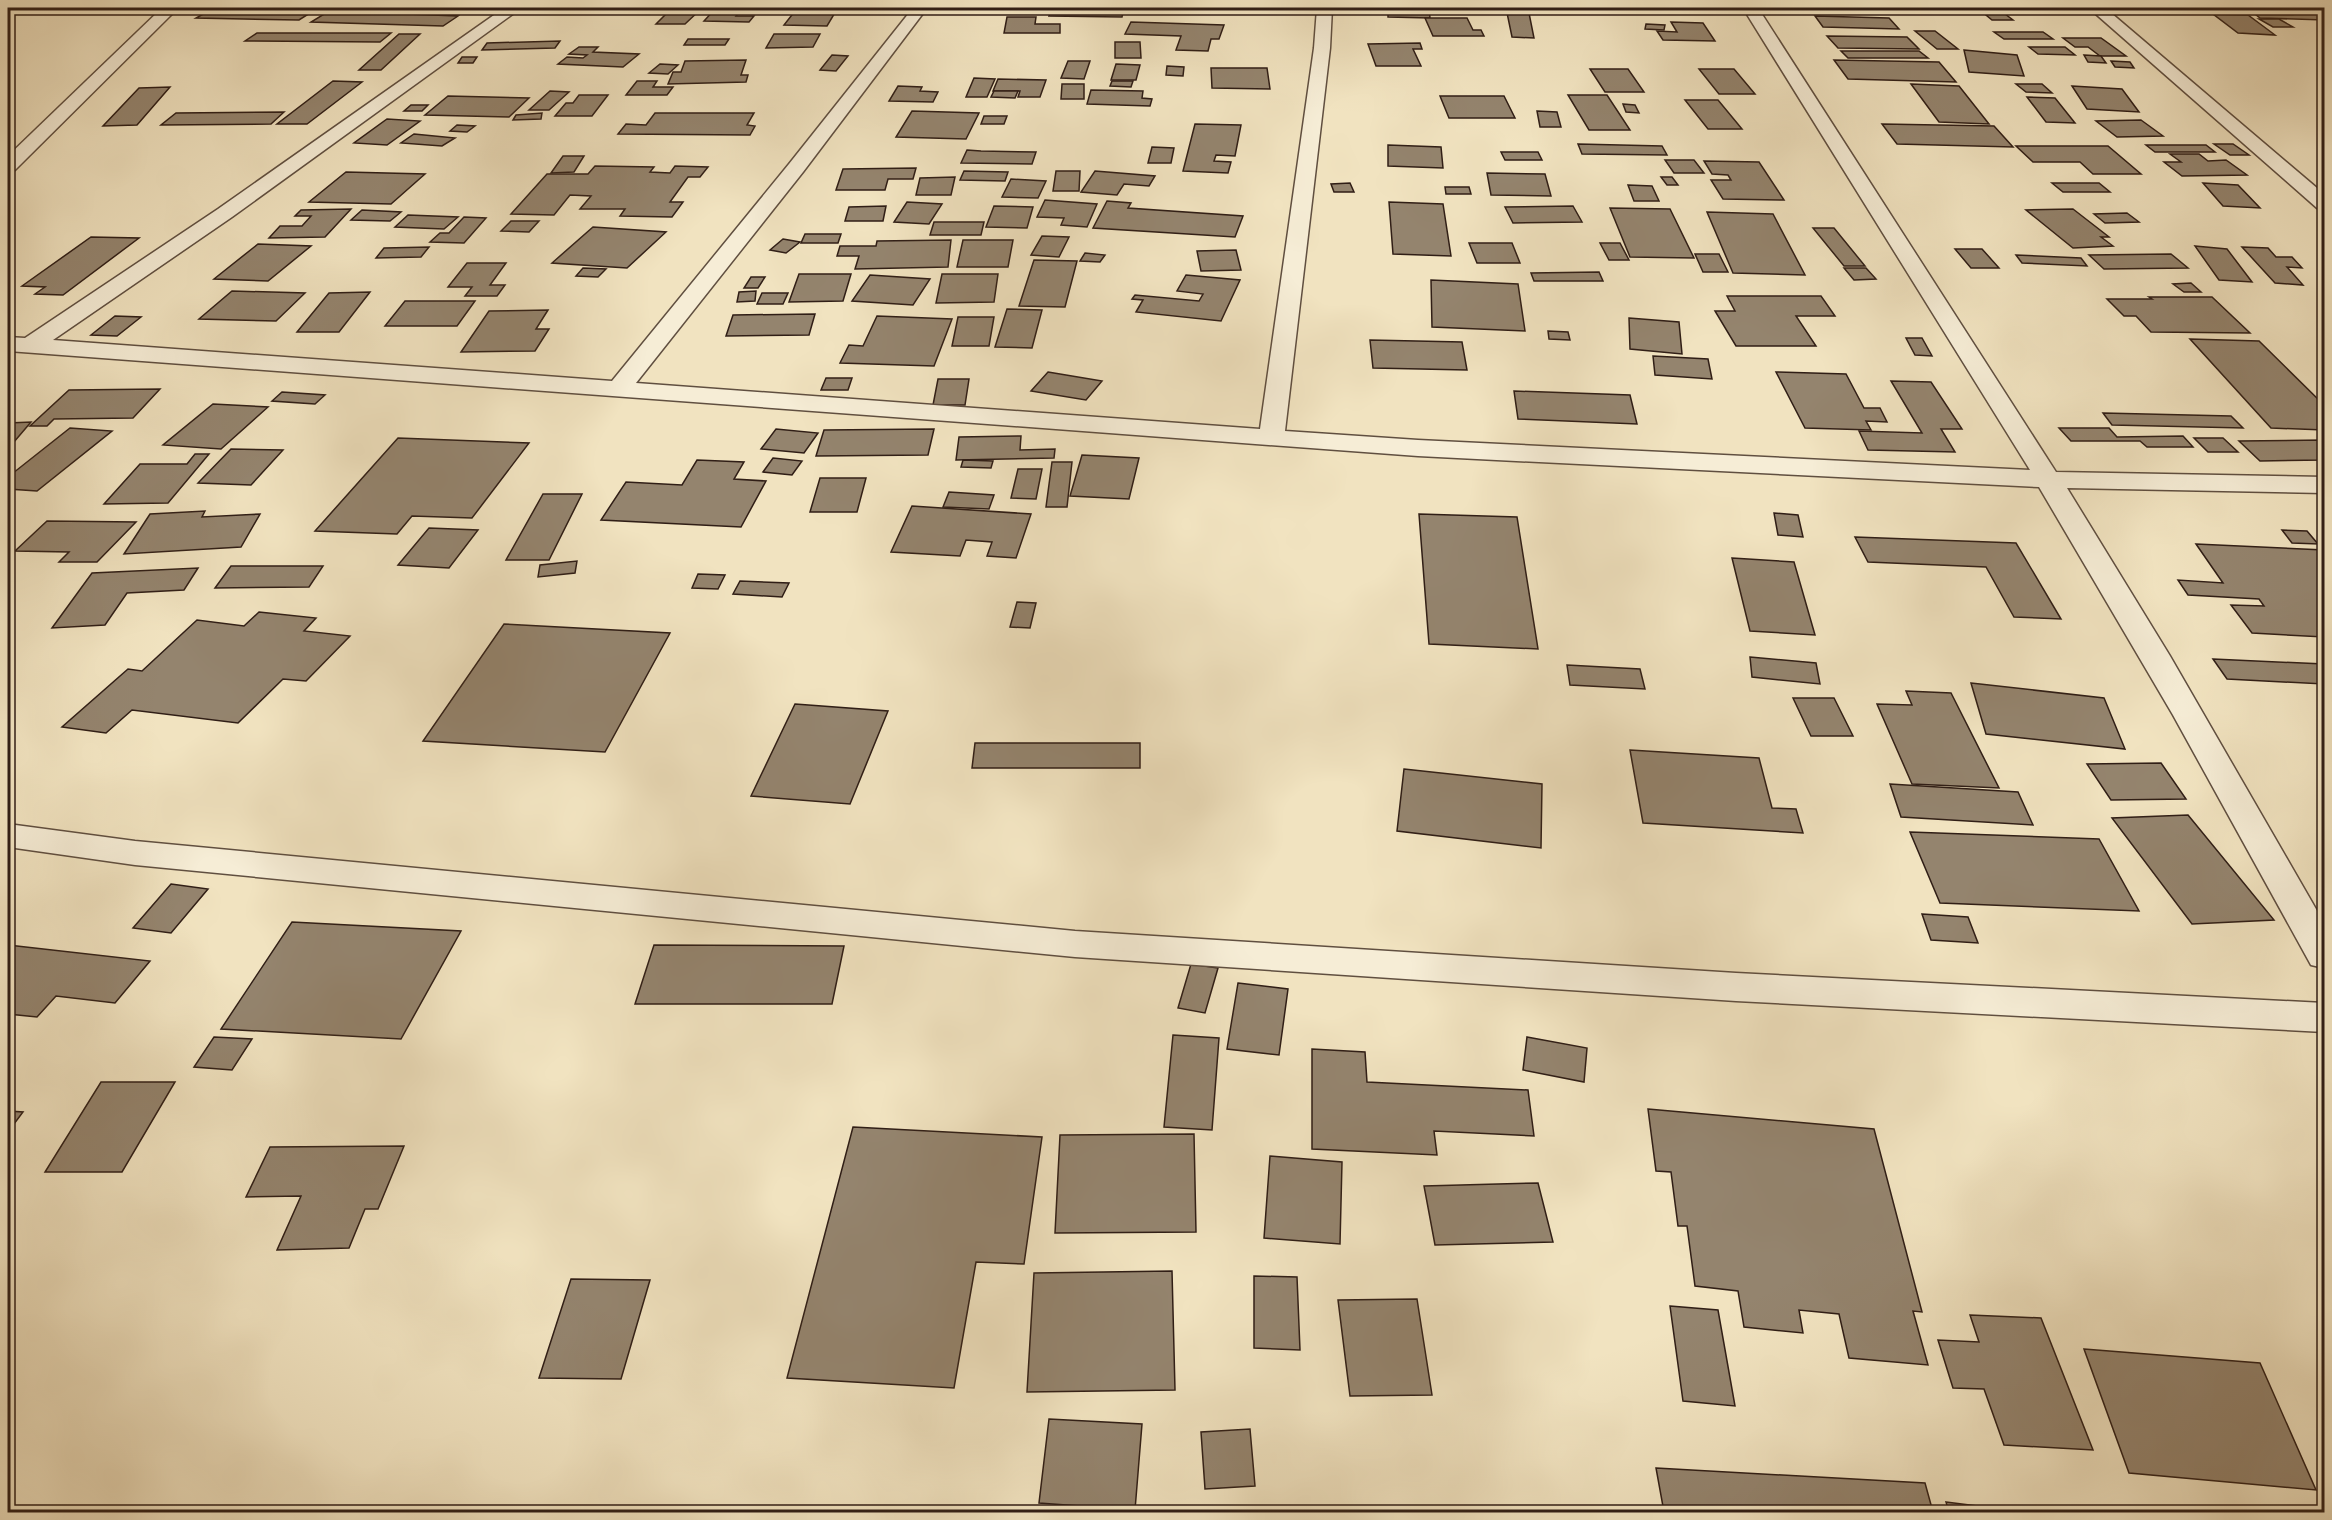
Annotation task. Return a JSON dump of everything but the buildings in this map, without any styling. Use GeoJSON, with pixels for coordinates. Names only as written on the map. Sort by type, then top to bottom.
{"type":"FeatureCollection","features":[{"type":"Feature","properties":{"kind":"street"},"geometry":{"type":"LineString","coordinates":[[8,166],[170,8]]}},
{"type":"Feature","properties":{"kind":"street"},"geometry":{"type":"LineString","coordinates":[[19,345],[225,213],[513,8]]}},
{"type":"Feature","properties":{"kind":"street"},"geometry":{"type":"LineString","coordinates":[[618,390],[796,168],[920,8]]}},
{"type":"Feature","properties":{"kind":"street"},"geometry":{"type":"LineString","coordinates":[[1272,437],[1322,48],[1325,8]]}},
{"type":"Feature","properties":{"kind":"street"},"geometry":{"type":"LineString","coordinates":[[1751,8],[1854,175],[2048,479],[2197,726],[2325,955]]}},
{"type":"Feature","properties":{"kind":"street"},"geometry":{"type":"LineString","coordinates":[[2097,8],[2325,204]]}},
{"type":"Feature","properties":{"kind":"street"},"geometry":{"type":"LineString","coordinates":[[2105,8],[2293,9]]}},
{"type":"Feature","properties":{"kind":"street"},"geometry":{"type":"LineString","coordinates":[[19,345],[1418,448],[2048,479],[2325,485]]}},
{"type":"Feature","properties":{"kind":"street"},"geometry":{"type":"LineString","coordinates":[[8,836],[135,853],[1075,944],[1736,987],[2325,1018]]}}]}
